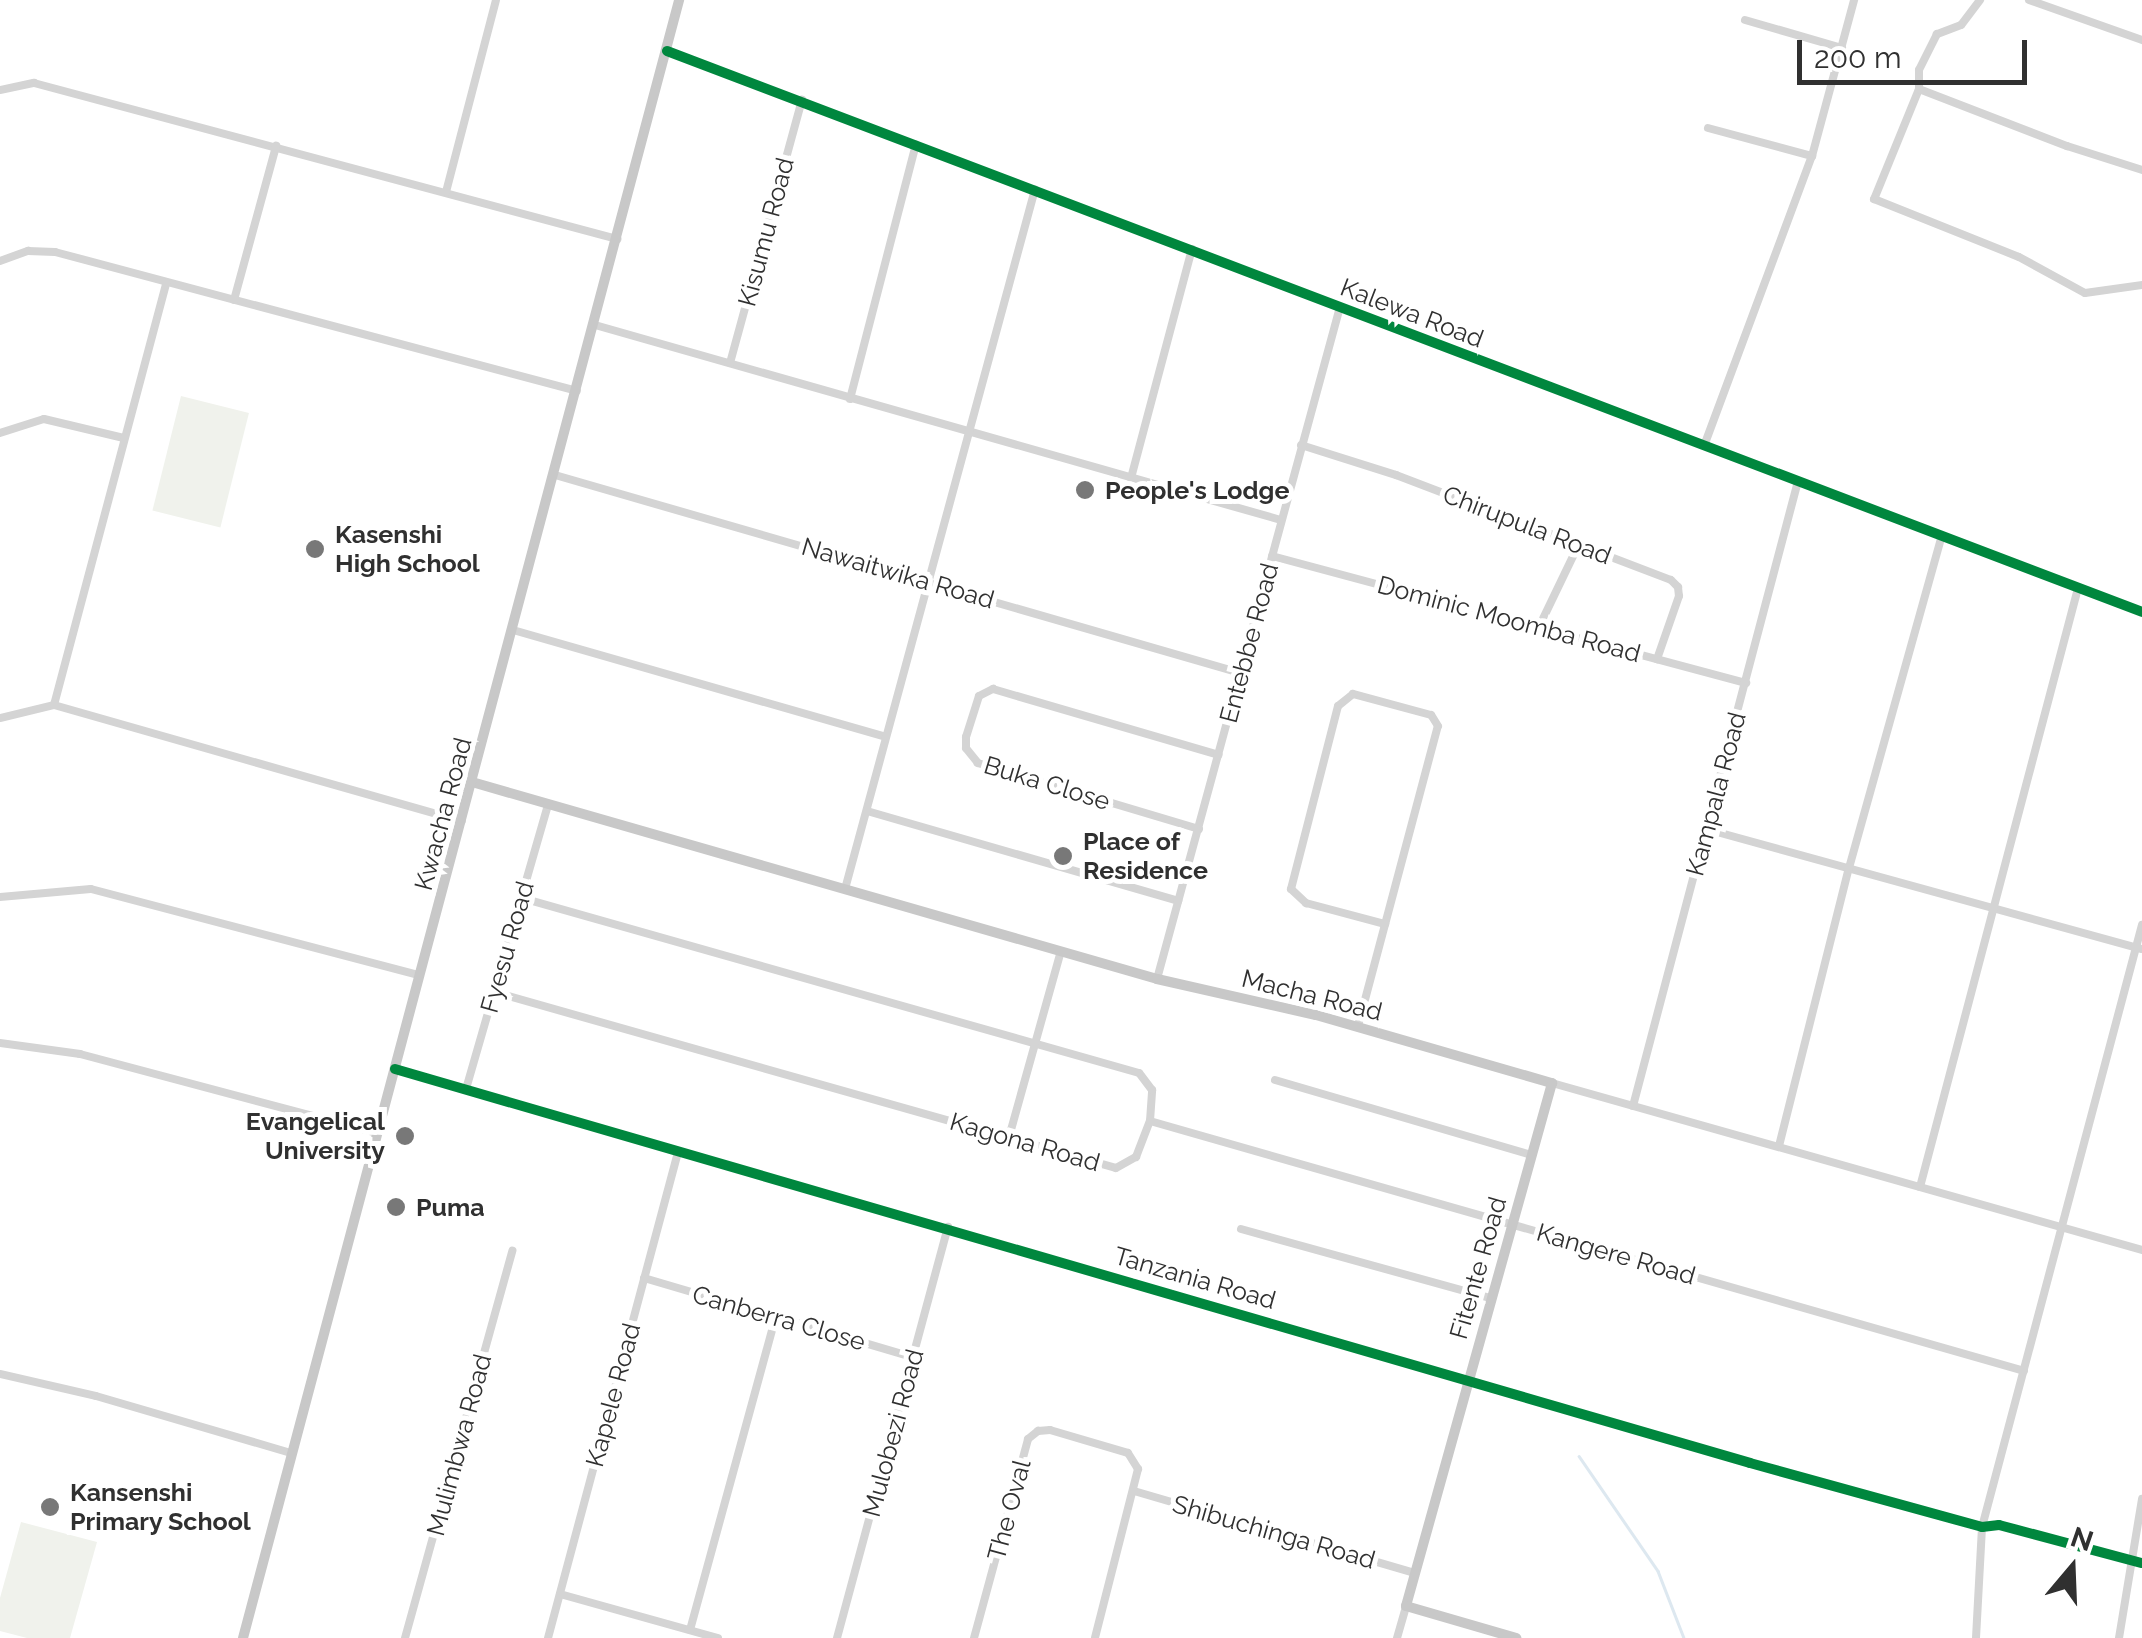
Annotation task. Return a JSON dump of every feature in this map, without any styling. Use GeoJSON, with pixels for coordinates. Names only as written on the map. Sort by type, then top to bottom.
{"type":"FeatureCollection","features":[{"type":"Feature","properties":{"kind":"main road","name":"Kwacha Road"},"geometry":{"type":"LineString","coordinates":[[243,1638],[679,0]]}},
{"type":"Feature","properties":{"kind":"main road","name":"Macha Road"},"geometry":{"type":"LineString","coordinates":[[472,782],[1157,979],[1358,1026],[1552,1083]]}},
{"type":"Feature","properties":{"kind":"main road","name":"Fitente Road"},"geometry":{"type":"LineString","coordinates":[[1406,1606],[1552,1083]]}},
{"type":"Feature","properties":{"kind":"main road"},"geometry":{"type":"LineString","coordinates":[[1406,1606],[1516,1638]]}},
{"type":"Feature","properties":{"kind":"street"},"geometry":{"type":"LineString","coordinates":[[446,192],[496,0]]}},
{"type":"Feature","properties":{"kind":"street"},"geometry":{"type":"LineString","coordinates":[[1704,446],[1812,156],[1854,0]]}},
{"type":"Feature","properties":{"kind":"street"},"geometry":{"type":"LineString","coordinates":[[1980,0],[1961,25],[1940,29],[1919,70],[1919,88],[1872,194],[1878,203],[2019,258],[2086,293],[2142,285]]}},
{"type":"Feature","properties":{"kind":"street"},"geometry":{"type":"LineString","coordinates":[[2030,0],[2142,40]]}},
{"type":"Feature","properties":{"kind":"street"},"geometry":{"type":"LineString","coordinates":[[1745,20],[1842,48]]}},
{"type":"Feature","properties":{"kind":"street","name":"Kalewa Road"},"geometry":{"type":"LineString","coordinates":[[668,51],[2142,612]]}},
{"type":"Feature","properties":{"kind":"street"},"geometry":{"type":"LineString","coordinates":[[0,90],[34,83],[617,239]]}},
{"type":"Feature","properties":{"kind":"street"},"geometry":{"type":"LineString","coordinates":[[1919,88],[2142,170]]}},
{"type":"Feature","properties":{"kind":"street","name":"Kisumu Road"},"geometry":{"type":"LineString","coordinates":[[730,364],[802,100]]}},
{"type":"Feature","properties":{"kind":"street"},"geometry":{"type":"LineString","coordinates":[[1708,128],[1812,156]]}},
{"type":"Feature","properties":{"kind":"street"},"geometry":{"type":"LineString","coordinates":[[850,398],[916,144]]}},
{"type":"Feature","properties":{"kind":"street"},"geometry":{"type":"LineString","coordinates":[[234,300],[276,146]]}},
{"type":"Feature","properties":{"kind":"street"},"geometry":{"type":"LineString","coordinates":[[845,890],[1035,190]]}},
{"type":"Feature","properties":{"kind":"street"},"geometry":{"type":"LineString","coordinates":[[1130,478],[1192,248]]}},
{"type":"Feature","properties":{"kind":"street"},"geometry":{"type":"LineString","coordinates":[[0,262],[28,252],[55,252],[577,391]]}},
{"type":"Feature","properties":{"kind":"street"},"geometry":{"type":"LineString","coordinates":[[54,705],[166,284]]}},
{"type":"Feature","properties":{"kind":"street","name":"Entebbe Road"},"geometry":{"type":"LineString","coordinates":[[1157,979],[1340,307]]}},
{"type":"Feature","properties":{"kind":"street"},"geometry":{"type":"LineString","coordinates":[[595,325],[1282,520]]}},
{"type":"Feature","properties":{"kind":"street"},"geometry":{"type":"LineString","coordinates":[[0,433],[44,419],[124,438]]}},
{"type":"Feature","properties":{"kind":"street","name":"Chirupula Road"},"geometry":{"type":"LineString","coordinates":[[1302,445],[1579,544],[1678,586],[1657,659]]}},
{"type":"Feature","properties":{"kind":"street","name":"Nawaitwika Road"},"geometry":{"type":"LineString","coordinates":[[555,475],[1240,673]]}},
{"type":"Feature","properties":{"kind":"street","name":"Kampala Road"},"geometry":{"type":"LineString","coordinates":[[1633,1106],[1798,481]]}},
{"type":"Feature","properties":{"kind":"street"},"geometry":{"type":"LineString","coordinates":[[1779,1146],[1850,868],[1942,536]]}},
{"type":"Feature","properties":{"kind":"street"},"geometry":{"type":"LineString","coordinates":[[1538,627],[1579,544]]}},
{"type":"Feature","properties":{"kind":"street","name":"Dominic Moomba Road"},"geometry":{"type":"LineString","coordinates":[[1272,556],[1746,683]]}},
{"type":"Feature","properties":{"kind":"street"},"geometry":{"type":"LineString","coordinates":[[1920,1187],[1991,904],[2078,588]]}},
{"type":"Feature","properties":{"kind":"street"},"geometry":{"type":"LineString","coordinates":[[513,630],[885,738]]}},
{"type":"Feature","properties":{"kind":"street","name":"Buka Close"},"geometry":{"type":"LineString","coordinates":[[1198,829],[978,763],[966,748],[966,738],[979,696],[994,688],[1219,755]]}},
{"type":"Feature","properties":{"kind":"street"},"geometry":{"type":"LineString","coordinates":[[1358,1026],[1438,726],[1431,715],[1360,695],[1346,696],[1338,706],[1291,889],[1306,903],[1385,924]]}},
{"type":"Feature","properties":{"kind":"street"},"geometry":{"type":"LineString","coordinates":[[0,718],[54,705],[462,821]]}},
{"type":"Feature","properties":{"kind":"street","name":"Fyesu Road"},"geometry":{"type":"LineString","coordinates":[[466,1088],[548,804]]}},
{"type":"Feature","properties":{"kind":"street"},"geometry":{"type":"LineString","coordinates":[[867,811],[1178,901]]}},
{"type":"Feature","properties":{"kind":"street"},"geometry":{"type":"LineString","coordinates":[[1706,829],[1991,904],[2139,949]]}},
{"type":"Feature","properties":{"kind":"street"},"geometry":{"type":"LineString","coordinates":[[0,896],[91,889],[420,976]]}},
{"type":"Feature","properties":{"kind":"street"},"geometry":{"type":"LineString","coordinates":[[522,898],[1139,1074],[1152,1090],[1150,1121]]}},
{"type":"Feature","properties":{"kind":"street"},"geometry":{"type":"LineString","coordinates":[[1976,1638],[1982,1527],[2139,949],[2142,925]]}},
{"type":"Feature","properties":{"kind":"street"},"geometry":{"type":"LineString","coordinates":[[1009,1137],[1061,951]]}},
{"type":"Feature","properties":{"kind":"street","name":"Kagona Road"},"geometry":{"type":"LineString","coordinates":[[494,992],[1116,1168],[1136,1157],[1150,1121]]}},
{"type":"Feature","properties":{"kind":"street"},"geometry":{"type":"LineString","coordinates":[[0,1043],[80,1054],[377,1133]]}},
{"type":"Feature","properties":{"kind":"street","name":"Tanzania Road"},"geometry":{"type":"LineString","coordinates":[[395,1069],[1982,1527],[1999,1525],[2142,1563]]}},
{"type":"Feature","properties":{"kind":"street"},"geometry":{"type":"LineString","coordinates":[[1275,1080],[1531,1155]]}},
{"type":"Feature","properties":{"kind":"street","name":"Macha Road"},"geometry":{"type":"LineString","coordinates":[[1552,1083],[2142,1250]]}},
{"type":"Feature","properties":{"kind":"street","name":"Kangere Road"},"geometry":{"type":"LineString","coordinates":[[1150,1121],[2024,1372]]}},
{"type":"Feature","properties":{"kind":"street","name":"Kapele Road"},"geometry":{"type":"LineString","coordinates":[[548,1638],[678,1152]]}},
{"type":"Feature","properties":{"kind":"street","name":"Mulobezi Road"},"geometry":{"type":"LineString","coordinates":[[837,1638],[948,1228]]}},
{"type":"Feature","properties":{"kind":"street"},"geometry":{"type":"LineString","coordinates":[[1240,1228],[1490,1298]]}},
{"type":"Feature","properties":{"kind":"street","name":"Mulimbwa Road"},"geometry":{"type":"LineString","coordinates":[[405,1638],[512,1251]]}},
{"type":"Feature","properties":{"kind":"street","name":"Canberra Close"},"geometry":{"type":"LineString","coordinates":[[644,1278],[913,1357]]}},
{"type":"Feature","properties":{"kind":"street"},"geometry":{"type":"LineString","coordinates":[[690,1630],[776,1319]]}},
{"type":"Feature","properties":{"kind":"street"},"geometry":{"type":"LineString","coordinates":[[0,1374],[96,1396],[291,1452]]}},
{"type":"Feature","properties":{"kind":"street","name":"The Oval"},"geometry":{"type":"LineString","coordinates":[[974,1638],[1028,1439],[1038,1431],[1050,1430],[1128,1453],[1138,1469],[1134,1490]]}},
{"type":"Feature","properties":{"kind":"street"},"geometry":{"type":"LineString","coordinates":[[1094,1638],[1134,1490]]}},
{"type":"Feature","properties":{"kind":"street","name":"Shibuchinga Road"},"geometry":{"type":"LineString","coordinates":[[1134,1490],[1414,1573]]}},
{"type":"Feature","properties":{"kind":"street"},"geometry":{"type":"LineString","coordinates":[[2119,1638],[2129,1559],[2142,1499]]}},
{"type":"Feature","properties":{"kind":"street"},"geometry":{"type":"LineString","coordinates":[[560,1594],[718,1638]]}},
{"type":"Feature","properties":{"kind":"street","name":"Fitente Road"},"geometry":{"type":"LineString","coordinates":[[1397,1638],[1406,1606]]}},
{"type":"Feature","properties":{"kind":"shaded area"},"geometry":{"type":"Polygon","coordinates":[[[181,396],[249,413],[220,527],[152,510],[181,396]]]}},
{"type":"Feature","properties":{"kind":"shaded area"},"geometry":{"type":"Polygon","coordinates":[[[21,1522],[97,1542],[70,1638],[27,1638],[0,1631],[0,1598],[21,1522]]]}},
{"type":"Feature","properties":{"kind":"waterway"},"geometry":{"type":"LineString","coordinates":[[1579,1456],[1658,1571],[1684,1638]]}},
{"type":"Feature","properties":{"kind":"cycle path"},"geometry":{"type":"LineString","coordinates":[[667,51],[2142,612]]}},
{"type":"Feature","properties":{"kind":"cycle path"},"geometry":{"type":"LineString","coordinates":[[395,1069],[1750,1463],[1982,1527],[1999,1525],[2142,1563]]}},
{"type":"Feature","properties":{"kind":"place","name":"People's Lodge"},"geometry":{"type":"Point","coordinates":[1085,490]}},
{"type":"Feature","properties":{"kind":"place","name":"Kasenshi High School"},"geometry":{"type":"Point","coordinates":[315,549]}},
{"type":"Feature","properties":{"kind":"place","name":"Place of Residence"},"geometry":{"type":"Point","coordinates":[1063,856]}},
{"type":"Feature","properties":{"kind":"place","name":"Evangelical University"},"geometry":{"type":"Point","coordinates":[405,1136]}},
{"type":"Feature","properties":{"kind":"place","name":"Puma"},"geometry":{"type":"Point","coordinates":[396,1207]}},
{"type":"Feature","properties":{"kind":"place","name":"Kansenshi Primary School"},"geometry":{"type":"Point","coordinates":[50,1507]}}]}
